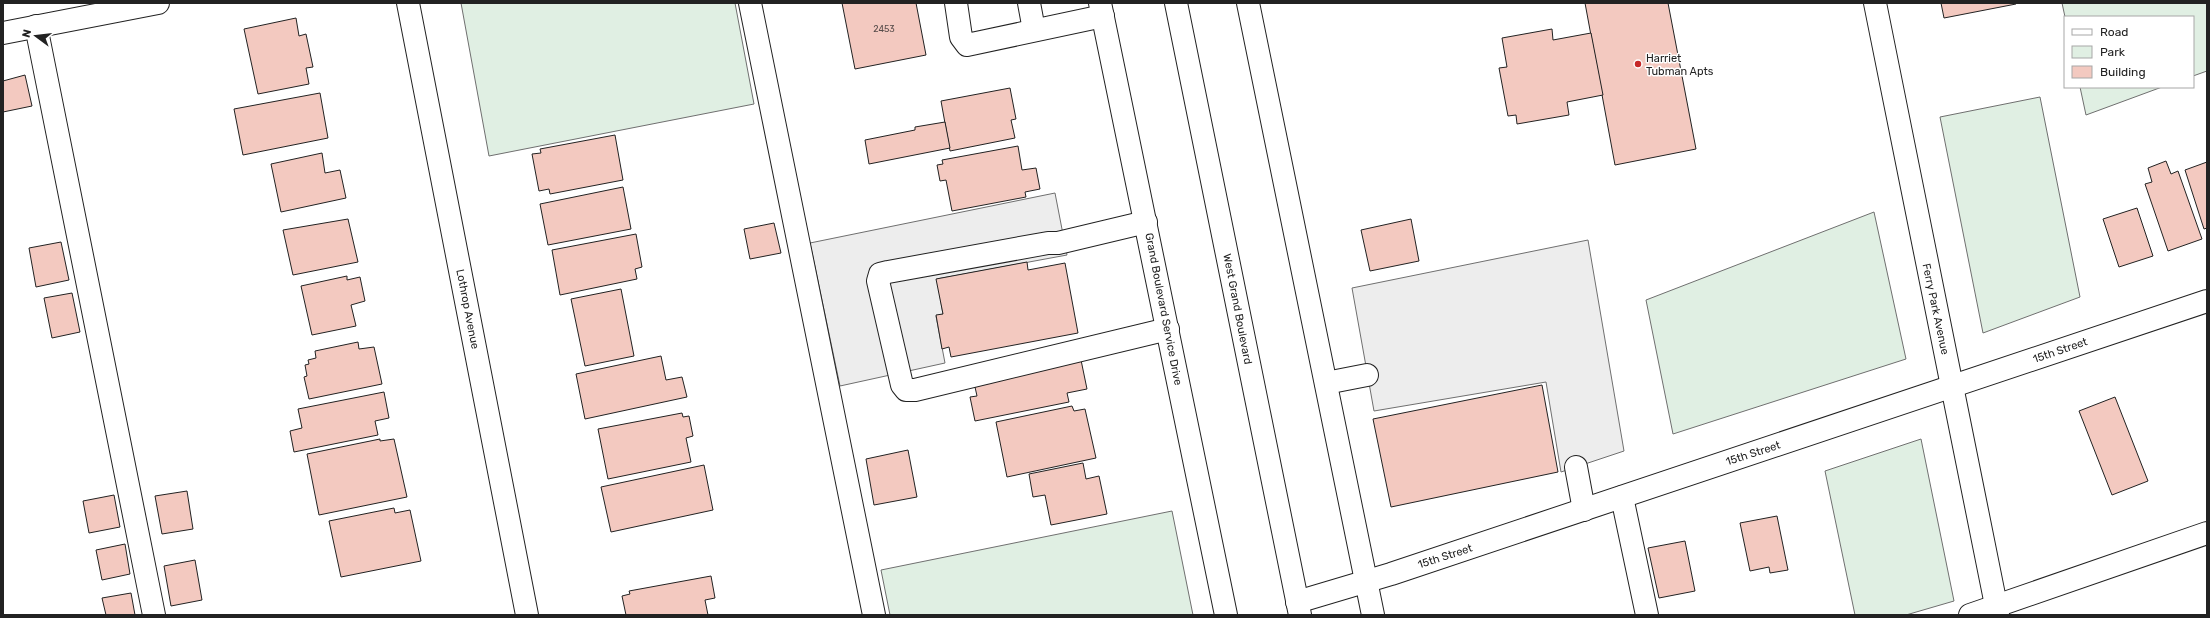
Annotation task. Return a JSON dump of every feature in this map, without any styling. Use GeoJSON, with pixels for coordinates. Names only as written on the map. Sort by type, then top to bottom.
{"type":"FeatureCollection","features":[{"type":"Feature","properties":{"kind":"street"},"geometry":{"type":"LineString","coordinates":[[3,33],[158,3]]}},
{"type":"Feature","properties":{"kind":"street","name":"Lothrop Avenue"},"geometry":{"type":"LineString","coordinates":[[408,3],[527,615]]}},
{"type":"Feature","properties":{"kind":"street"},"geometry":{"type":"LineString","coordinates":[[750,3],[874,615]]}},
{"type":"Feature","properties":{"kind":"street"},"geometry":{"type":"LineString","coordinates":[[956,3],[961,37],[967,45],[1034,30],[1102,9]]}},
{"type":"Feature","properties":{"kind":"street"},"geometry":{"type":"LineString","coordinates":[[1029,3],[1034,30]]}},
{"type":"Feature","properties":{"kind":"street","name":"West Grand Boulevard"},"geometry":{"type":"LineString","coordinates":[[1176,3],[1299,608]]}},
{"type":"Feature","properties":{"kind":"street"},"geometry":{"type":"LineString","coordinates":[[1248,3],[1373,615]]}},
{"type":"Feature","properties":{"kind":"street","name":"Ferry Park Avenue"},"geometry":{"type":"LineString","coordinates":[[1875,3],[1997,611]]}},
{"type":"Feature","properties":{"kind":"street","name":"Grand Boulevard Service Drive"},"geometry":{"type":"LineString","coordinates":[[1102,9],[1226,615]]}},
{"type":"Feature","properties":{"kind":"street"},"geometry":{"type":"LineString","coordinates":[[36,26],[154,615]]}},
{"type":"Feature","properties":{"kind":"street"},"geometry":{"type":"LineString","coordinates":[[1146,222],[1058,243],[1048,242],[888,272],[880,274],[878,281],[902,385],[906,390],[915,390],[1168,329]]}},
{"type":"Feature","properties":{"kind":"street","name":"15th Street"},"geometry":{"type":"LineString","coordinates":[[1299,608],[1366,582],[1952,387],[2207,300]]}},
{"type":"Feature","properties":{"kind":"street"},"geometry":{"type":"LineString","coordinates":[[1326,383],[1367,375]]}},
{"type":"Feature","properties":{"kind":"street"},"geometry":{"type":"LineString","coordinates":[[1576,467],[1584,510]]}},
{"type":"Feature","properties":{"kind":"street"},"geometry":{"type":"LineString","coordinates":[[1622,497],[1647,615]]}},
{"type":"Feature","properties":{"kind":"street"},"geometry":{"type":"LineString","coordinates":[[1970,615],[1997,611],[2207,533]]}},
{"type":"Feature","properties":{"kind":"green space"},"geometry":{"type":"Polygon","coordinates":[[[461,3],[735,3],[754,104],[489,156],[461,3]]]}},
{"type":"Feature","properties":{"kind":"green space"},"geometry":{"type":"Polygon","coordinates":[[[2062,3],[2207,3],[2207,71],[2194,76],[2194,16],[2065,16],[2062,3]]]}},
{"type":"Feature","properties":{"kind":"green space"},"geometry":{"type":"Polygon","coordinates":[[[2080,88],[2159,88],[2086,115],[2080,88]]]}},
{"type":"Feature","properties":{"kind":"green space"},"geometry":{"type":"Polygon","coordinates":[[[2040,97],[2080,297],[1983,333],[1940,117],[2040,97]]]}},
{"type":"Feature","properties":{"kind":"green space"},"geometry":{"type":"Polygon","coordinates":[[[1874,212],[1906,359],[1673,434],[1646,300],[1874,212]]]}},
{"type":"Feature","properties":{"kind":"green space"},"geometry":{"type":"Polygon","coordinates":[[[1921,439],[1954,601],[1906,615],[1855,615],[1825,471],[1921,439]]]}},
{"type":"Feature","properties":{"kind":"green space"},"geometry":{"type":"Polygon","coordinates":[[[1172,511],[1193,615],[890,615],[881,570],[1172,511]]]}},
{"type":"Feature","properties":{"kind":"shaded area"},"geometry":{"type":"Polygon","coordinates":[[[1055,193],[1067,255],[937,279],[943,314],[936,316],[945,363],[840,386],[810,243],[1055,193]]]}},
{"type":"Feature","properties":{"kind":"shaded area"},"geometry":{"type":"Polygon","coordinates":[[[1588,240],[1624,451],[1561,472],[1546,382],[1374,411],[1352,288],[1588,240]]]}},
{"type":"Feature","properties":{"kind":"building"},"geometry":{"type":"Polygon","coordinates":[[[842,3],[916,3],[926,55],[855,69],[842,3]]]}},
{"type":"Feature","properties":{"kind":"building","name":"Harriet Tubman Apts"},"geometry":{"type":"Polygon","coordinates":[[[1585,3],[1668,3],[1696,149],[1615,165],[1585,3]]]}},
{"type":"Feature","properties":{"kind":"building"},"geometry":{"type":"Polygon","coordinates":[[[1941,3],[2016,3],[2016,4],[1944,18],[1941,3]]]}},
{"type":"Feature","properties":{"kind":"building"},"geometry":{"type":"Polygon","coordinates":[[[296,18],[299,36],[306,34],[313,67],[306,68],[309,84],[258,94],[244,29],[296,18]]]}},
{"type":"Feature","properties":{"kind":"building"},"geometry":{"type":"Polygon","coordinates":[[[1552,29],[1553,40],[1591,33],[1603,95],[1567,102],[1569,115],[1517,124],[1516,115],[1508,116],[1499,68],[1507,67],[1502,38],[1552,29]]]}},
{"type":"Feature","properties":{"kind":"building"},"geometry":{"type":"Polygon","coordinates":[[[25,75],[32,106],[3,112],[3,81],[25,75]]]}},
{"type":"Feature","properties":{"kind":"building"},"geometry":{"type":"Polygon","coordinates":[[[1010,88],[1016,119],[1011,120],[1015,138],[950,151],[941,101],[1010,88]]]}},
{"type":"Feature","properties":{"kind":"building"},"geometry":{"type":"Polygon","coordinates":[[[320,93],[328,138],[243,155],[234,109],[320,93]]]}},
{"type":"Feature","properties":{"kind":"building"},"geometry":{"type":"Polygon","coordinates":[[[945,122],[950,148],[869,164],[865,140],[915,130],[915,127],[945,122]]]}},
{"type":"Feature","properties":{"kind":"building"},"geometry":{"type":"Polygon","coordinates":[[[615,135],[623,180],[550,194],[549,189],[539,191],[532,154],[541,153],[540,149],[615,135]]]}},
{"type":"Feature","properties":{"kind":"building"},"geometry":{"type":"Polygon","coordinates":[[[1018,146],[1022,170],[1036,168],[1040,189],[1025,192],[1026,197],[952,211],[946,180],[940,181],[937,165],[943,164],[942,160],[1018,146]]]}},
{"type":"Feature","properties":{"kind":"building"},"geometry":{"type":"Polygon","coordinates":[[[322,153],[325,173],[340,170],[346,198],[281,212],[271,164],[322,153]]]}},
{"type":"Feature","properties":{"kind":"building"},"geometry":{"type":"Polygon","coordinates":[[[2166,161],[2171,174],[2178,171],[2202,239],[2168,251],[2145,184],[2152,182],[2148,168],[2166,161]]]}},
{"type":"Feature","properties":{"kind":"building"},"geometry":{"type":"Polygon","coordinates":[[[2207,162],[2207,228],[2204,229],[2185,170],[2207,162]]]}},
{"type":"Feature","properties":{"kind":"building"},"geometry":{"type":"Polygon","coordinates":[[[623,187],[631,229],[548,245],[540,204],[623,187]]]}},
{"type":"Feature","properties":{"kind":"building"},"geometry":{"type":"Polygon","coordinates":[[[2137,208],[2153,256],[2119,267],[2103,219],[2137,208]]]}},
{"type":"Feature","properties":{"kind":"building"},"geometry":{"type":"Polygon","coordinates":[[[348,219],[358,262],[293,275],[283,230],[348,219]]]}},
{"type":"Feature","properties":{"kind":"building"},"geometry":{"type":"Polygon","coordinates":[[[1411,219],[1419,261],[1370,271],[1361,230],[1411,219]]]}},
{"type":"Feature","properties":{"kind":"building"},"geometry":{"type":"Polygon","coordinates":[[[774,223],[781,253],[750,259],[744,229],[774,223]]]}},
{"type":"Feature","properties":{"kind":"building"},"geometry":{"type":"Polygon","coordinates":[[[636,234],[642,267],[635,269],[637,279],[560,295],[552,250],[636,234]]]}},
{"type":"Feature","properties":{"kind":"building"},"geometry":{"type":"Polygon","coordinates":[[[61,242],[69,280],[36,287],[29,248],[61,242]]]}},
{"type":"Feature","properties":{"kind":"building"},"geometry":{"type":"Polygon","coordinates":[[[1027,262],[1028,270],[1065,263],[1078,333],[951,357],[949,347],[942,349],[936,315],[943,314],[936,279],[1027,262]]]}},
{"type":"Feature","properties":{"kind":"building"},"geometry":{"type":"Polygon","coordinates":[[[347,276],[347,280],[360,277],[365,301],[351,305],[356,326],[312,335],[301,286],[347,276]]]}},
{"type":"Feature","properties":{"kind":"building"},"geometry":{"type":"Polygon","coordinates":[[[621,289],[634,356],[585,366],[571,299],[621,289]]]}},
{"type":"Feature","properties":{"kind":"building"},"geometry":{"type":"Polygon","coordinates":[[[72,293],[80,332],[52,338],[44,298],[72,293]]]}},
{"type":"Feature","properties":{"kind":"building"},"geometry":{"type":"Polygon","coordinates":[[[358,342],[359,349],[374,347],[382,384],[309,399],[304,377],[307,376],[305,365],[309,364],[308,360],[316,358],[315,351],[358,342]]]}},
{"type":"Feature","properties":{"kind":"building"},"geometry":{"type":"Polygon","coordinates":[[[661,356],[666,380],[682,377],[687,397],[585,419],[576,374],[661,356]]]}},
{"type":"Feature","properties":{"kind":"building"},"geometry":{"type":"Polygon","coordinates":[[[1081,360],[1087,389],[1067,393],[1069,402],[975,421],[970,397],[977,396],[973,378],[1081,360]]]}},
{"type":"Feature","properties":{"kind":"building"},"geometry":{"type":"Polygon","coordinates":[[[1542,385],[1558,472],[1391,507],[1373,419],[1542,385]]]}},
{"type":"Feature","properties":{"kind":"building"},"geometry":{"type":"Polygon","coordinates":[[[384,392],[389,418],[375,421],[378,435],[294,452],[290,431],[302,428],[298,409],[384,392]]]}},
{"type":"Feature","properties":{"kind":"building"},"geometry":{"type":"Polygon","coordinates":[[[2115,397],[2148,481],[2112,495],[2079,411],[2115,397]]]}},
{"type":"Feature","properties":{"kind":"building"},"geometry":{"type":"Polygon","coordinates":[[[1072,406],[1074,411],[1085,409],[1096,458],[1007,477],[996,422],[1072,406]]]}},
{"type":"Feature","properties":{"kind":"building"},"geometry":{"type":"Polygon","coordinates":[[[682,413],[683,417],[689,416],[693,436],[686,438],[691,462],[608,479],[598,429],[682,413]]]}},
{"type":"Feature","properties":{"kind":"building"},"geometry":{"type":"Polygon","coordinates":[[[380,439],[380,441],[394,439],[407,497],[319,515],[307,454],[380,439]]]}},
{"type":"Feature","properties":{"kind":"building"},"geometry":{"type":"Polygon","coordinates":[[[908,450],[917,497],[874,505],[866,459],[908,450]]]}},
{"type":"Feature","properties":{"kind":"building"},"geometry":{"type":"Polygon","coordinates":[[[1083,463],[1086,479],[1099,476],[1107,514],[1051,525],[1045,495],[1033,497],[1029,474],[1083,463]]]}},
{"type":"Feature","properties":{"kind":"building"},"geometry":{"type":"Polygon","coordinates":[[[704,465],[713,510],[611,532],[601,487],[704,465]]]}},
{"type":"Feature","properties":{"kind":"building"},"geometry":{"type":"Polygon","coordinates":[[[187,491],[193,529],[162,534],[155,496],[187,491]]]}},
{"type":"Feature","properties":{"kind":"building"},"geometry":{"type":"Polygon","coordinates":[[[114,495],[120,527],[89,533],[83,501],[114,495]]]}},
{"type":"Feature","properties":{"kind":"building"},"geometry":{"type":"Polygon","coordinates":[[[394,508],[395,513],[410,510],[421,561],[341,577],[329,521],[394,508]]]}},
{"type":"Feature","properties":{"kind":"building"},"geometry":{"type":"Polygon","coordinates":[[[1777,516],[1788,570],[1770,573],[1769,567],[1750,571],[1740,523],[1777,516]]]}},
{"type":"Feature","properties":{"kind":"building"},"geometry":{"type":"Polygon","coordinates":[[[1685,541],[1695,591],[1659,598],[1648,548],[1685,541]]]}},
{"type":"Feature","properties":{"kind":"building"},"geometry":{"type":"Polygon","coordinates":[[[125,544],[130,574],[102,580],[96,550],[125,544]]]}},
{"type":"Feature","properties":{"kind":"building"},"geometry":{"type":"Polygon","coordinates":[[[195,560],[202,600],[171,606],[164,566],[195,560]]]}},
{"type":"Feature","properties":{"kind":"building"},"geometry":{"type":"Polygon","coordinates":[[[711,576],[715,598],[705,600],[708,615],[626,615],[622,596],[630,594],[629,591],[711,576]]]}},
{"type":"Feature","properties":{"kind":"building"},"geometry":{"type":"Polygon","coordinates":[[[131,593],[135,615],[106,615],[102,598],[131,593]]]}},
{"type":"Feature","properties":{"kind":"place","name":"Harriet Tubman Apts"},"geometry":{"type":"Point","coordinates":[1638,64]}}]}
